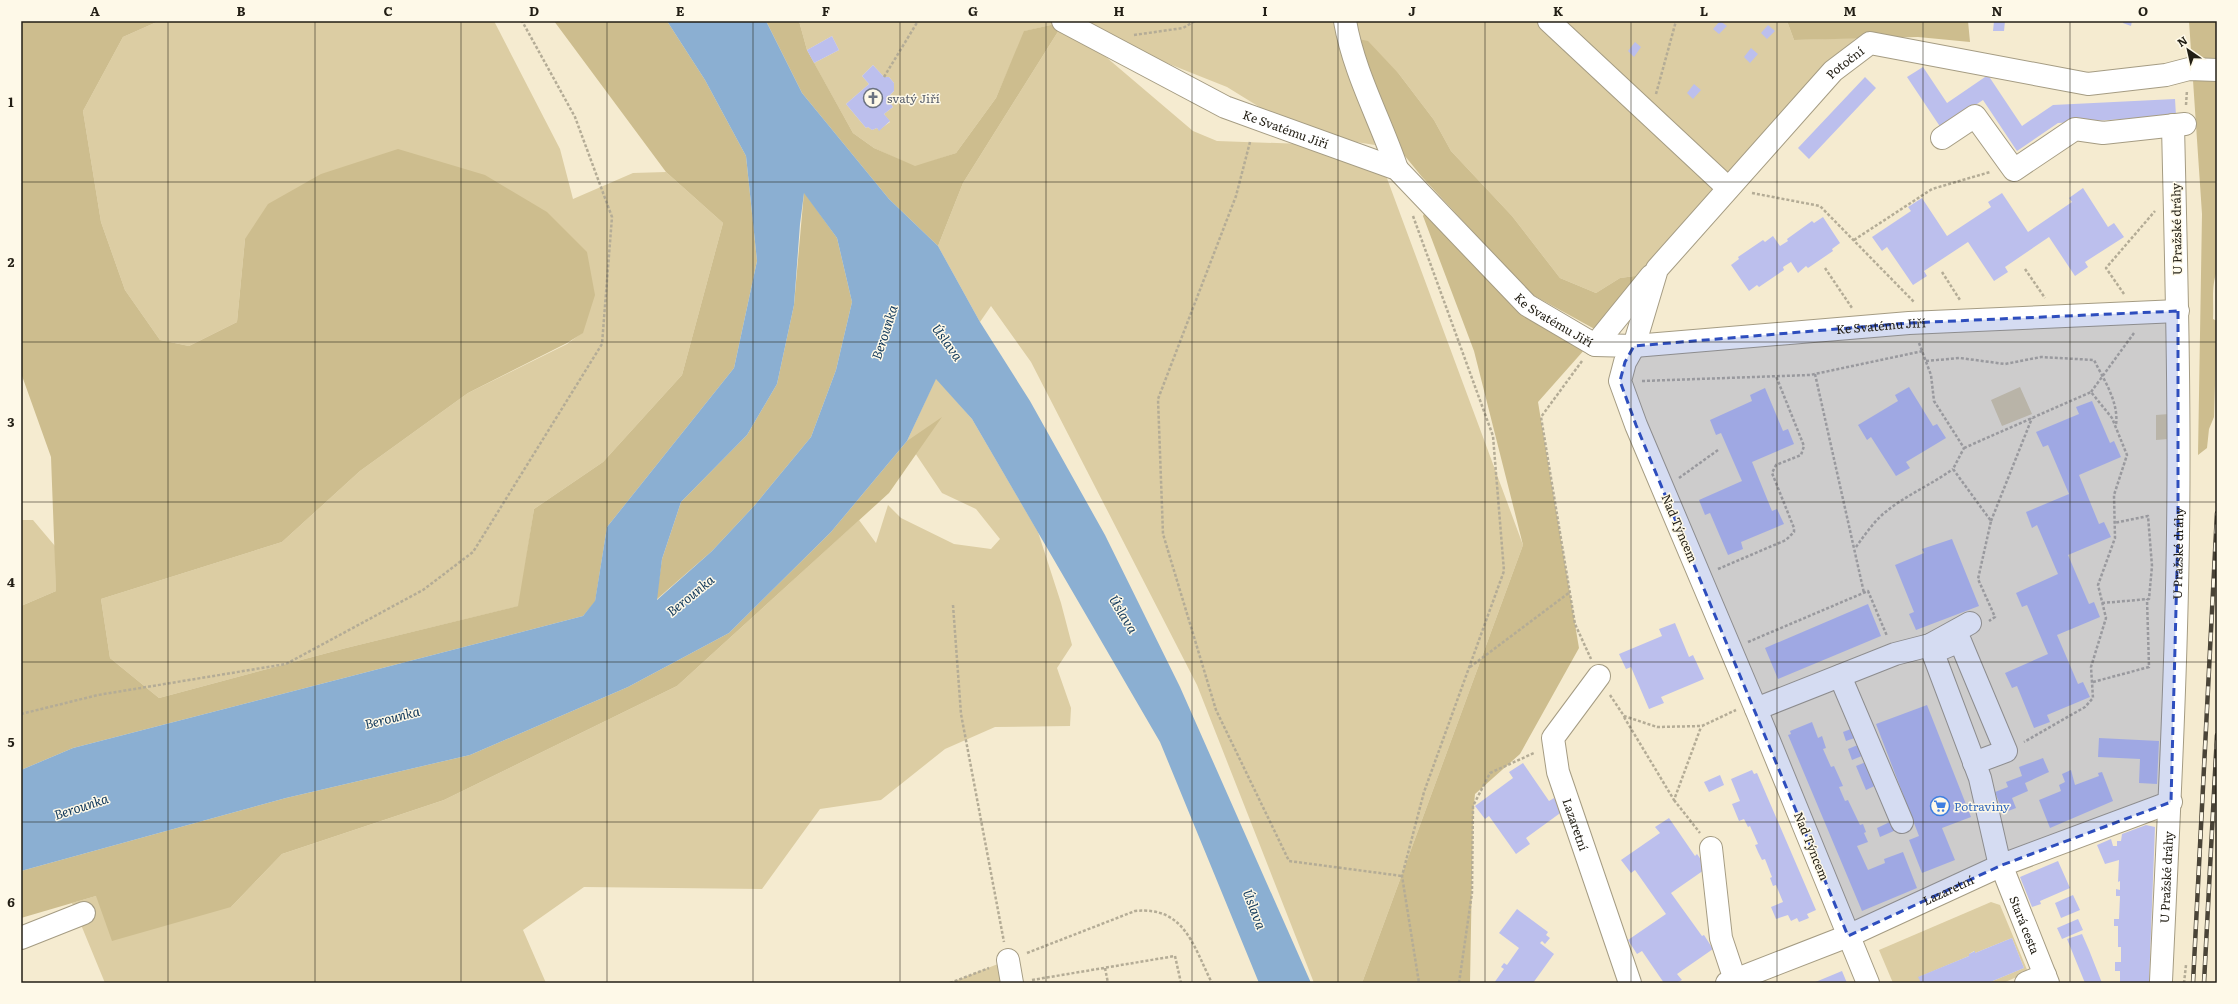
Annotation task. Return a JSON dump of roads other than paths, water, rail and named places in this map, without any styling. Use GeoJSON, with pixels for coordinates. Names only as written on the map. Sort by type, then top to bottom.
{"type":"FeatureCollection","features":[{"type":"Feature","properties":{"kind":"street","name":"Ke Svatému Jiří"},"geometry":{"type":"LineString","coordinates":[[1063,21],[1225,107],[1397,169],[1527,304],[1595,345],[1634,346],[1908,323],[2178,311]]}},
{"type":"Feature","properties":{"kind":"street"},"geometry":{"type":"LineString","coordinates":[[1345,21],[1364,91],[1387,141],[1397,169]]}},
{"type":"Feature","properties":{"kind":"street"},"geometry":{"type":"LineString","coordinates":[[1549,21],[1728,188]]}},
{"type":"Feature","properties":{"kind":"street","name":"Potoční"},"geometry":{"type":"LineString","coordinates":[[1634,346],[1657,269],[1832,71],[1870,43],[2088,84],[2166,75],[2189,70],[2217,70]]}},
{"type":"Feature","properties":{"kind":"street","name":"U Pražské dráhy"},"geometry":{"type":"LineString","coordinates":[[1942,138],[1975,116],[2014,170],[2074,129],[2103,133],[2179,124],[2175,188],[2178,311],[2178,532],[2171,802],[2161,981]]}},
{"type":"Feature","properties":{"kind":"street"},"geometry":{"type":"LineString","coordinates":[[1595,345],[1657,269]]}},
{"type":"Feature","properties":{"kind":"street","name":"Nad Týncem"},"geometry":{"type":"LineString","coordinates":[[1634,346],[1625,362],[1620,381],[1748,708],[1868,983]]}},
{"type":"Feature","properties":{"kind":"street"},"geometry":{"type":"LineString","coordinates":[[1932,649],[1970,623]]}},
{"type":"Feature","properties":{"kind":"street"},"geometry":{"type":"LineString","coordinates":[[1748,708],[1840,676],[1895,654],[1932,649],[1960,641],[2006,751],[1974,763]]}},
{"type":"Feature","properties":{"kind":"street","name":"Stará cesta"},"geometry":{"type":"LineString","coordinates":[[1932,649],[1980,778],[1998,857],[2002,865],[2040,980]]}},
{"type":"Feature","properties":{"kind":"street","name":"Lazaretní"},"geometry":{"type":"LineString","coordinates":[[1599,676],[1553,738],[1558,772],[1630,983]]}},
{"type":"Feature","properties":{"kind":"street"},"geometry":{"type":"LineString","coordinates":[[1840,676],[1902,822]]}},
{"type":"Feature","properties":{"kind":"street","name":"Lazaretní"},"geometry":{"type":"LineString","coordinates":[[1731,982],[1848,936],[2002,865],[2171,802]]}},
{"type":"Feature","properties":{"kind":"street"},"geometry":{"type":"LineString","coordinates":[[1712,848],[1721,938],[1731,982]]}},
{"type":"Feature","properties":{"kind":"street"},"geometry":{"type":"LineString","coordinates":[[21,938],[84,913]]}},
{"type":"Feature","properties":{"kind":"street"},"geometry":{"type":"LineString","coordinates":[[1008,960],[1020,982]]}},
{"type":"Feature","properties":{"kind":"water"},"geometry":{"type":"Polygon","coordinates":[[[667,21],[766,21],[802,93],[889,199],[938,246],[980,322],[1030,401],[1105,535],[1180,687],[1311,983],[1259,983],[1160,742],[972,419],[936,379],[907,441],[831,532],[729,633],[628,687],[470,755],[286,798],[21,871],[21,770],[73,748],[583,616],[595,601],[607,527],[734,368],[757,261],[746,156],[705,80],[667,21]],[[804,193],[800,224],[794,305],[777,384],[747,435],[681,502],[662,559],[657,600],[712,551],[754,506],[811,437],[836,370],[852,302],[837,238],[804,193]]]}},
{"type":"Feature","properties":{"kind":"railway"},"geometry":{"type":"LineString","coordinates":[[2193,983],[2217,513]]}},
{"type":"Feature","properties":{"kind":"railway"},"geometry":{"type":"LineString","coordinates":[[2204,983],[2217,735]]}},
{"type":"Feature","properties":{"kind":"place","name":"svatý Jiří"},"geometry":{"type":"Point","coordinates":[873,98]}},
{"type":"Feature","properties":{"kind":"place","name":"Potraviny"},"geometry":{"type":"Point","coordinates":[1940,806]}},
{"type":"Feature","properties":{"kind":"water label","name":"Berounka"},"geometry":{"type":"Point","coordinates":[884,332]}},
{"type":"Feature","properties":{"kind":"water label","name":"Úslava"},"geometry":{"type":"Point","coordinates":[948,342]}},
{"type":"Feature","properties":{"kind":"water label","name":"Berounka"},"geometry":{"type":"Point","coordinates":[690,595]}},
{"type":"Feature","properties":{"kind":"water label","name":"Úslava"},"geometry":{"type":"Point","coordinates":[1124,614]}},
{"type":"Feature","properties":{"kind":"water label","name":"Berounka"},"geometry":{"type":"Point","coordinates":[392,717]}},
{"type":"Feature","properties":{"kind":"water label","name":"Berounka"},"geometry":{"type":"Point","coordinates":[81,806]}},
{"type":"Feature","properties":{"kind":"water label","name":"Úslava"},"geometry":{"type":"Point","coordinates":[1255,909]}}]}
